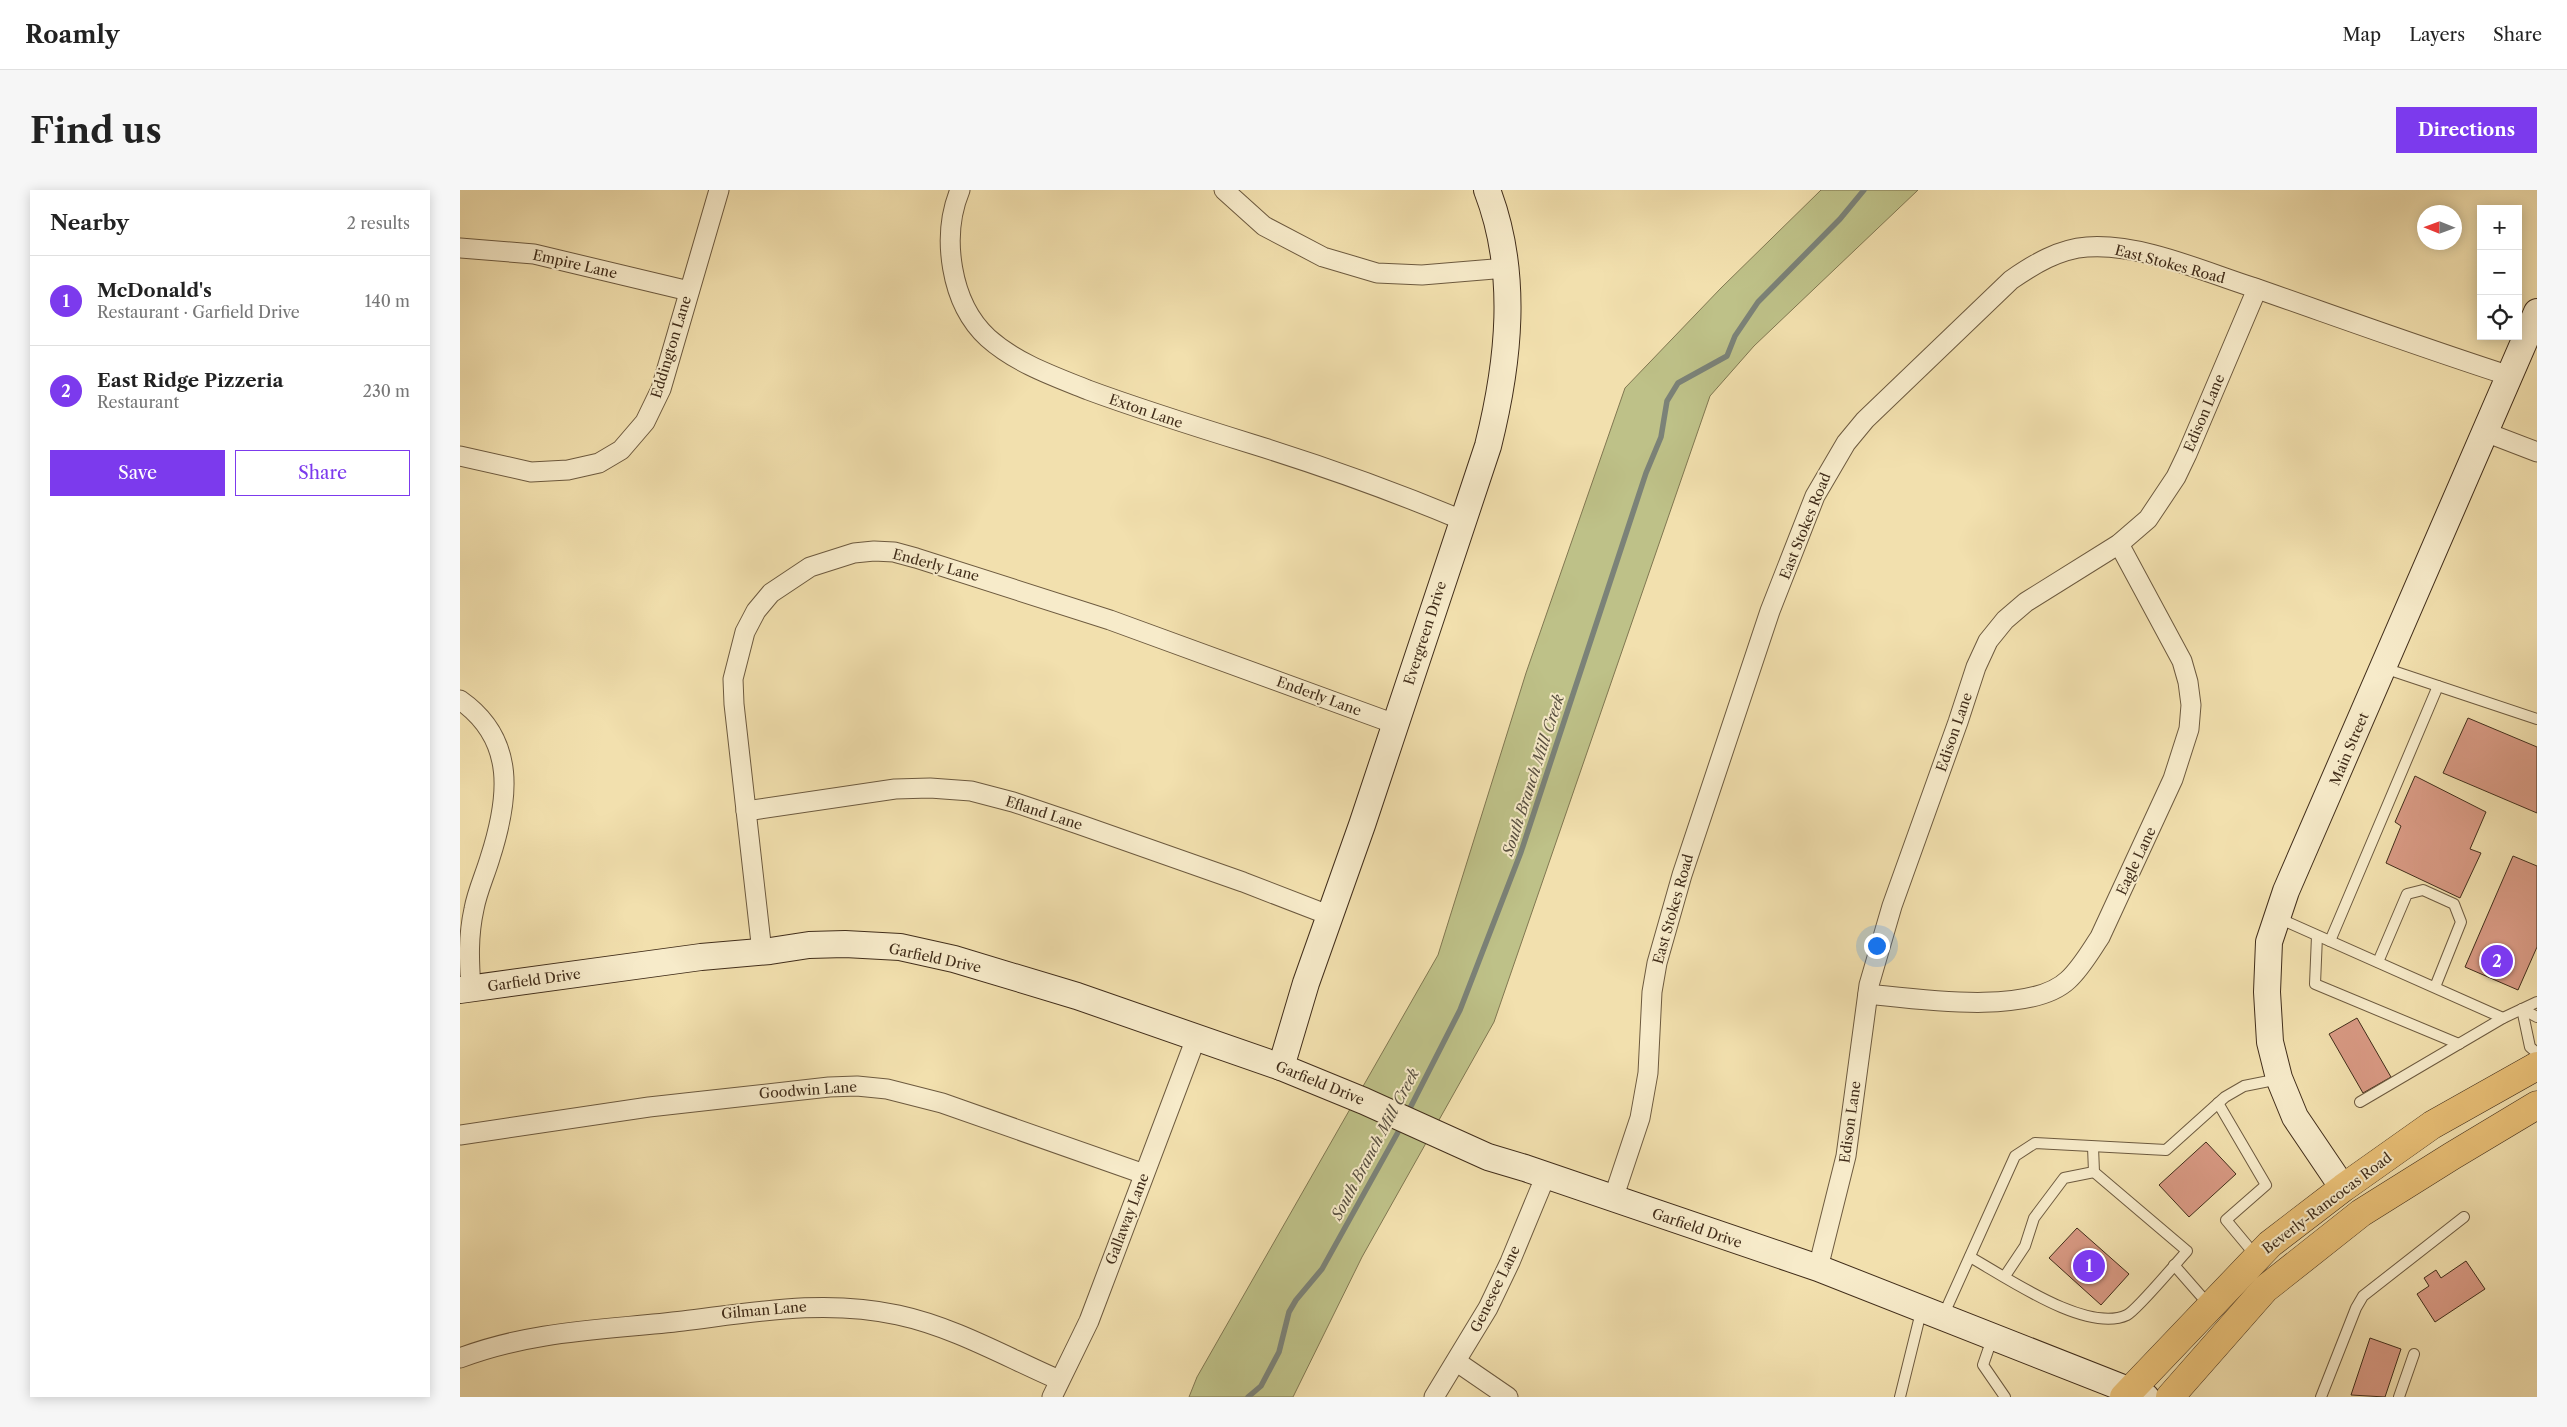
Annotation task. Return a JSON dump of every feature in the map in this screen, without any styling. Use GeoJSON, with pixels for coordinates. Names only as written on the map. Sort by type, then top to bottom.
{"type":"FeatureCollection","features":[{"type":"Feature","properties":{"kind":"main road","name":"Beverly-Rancocas Road"},"geometry":{"type":"LineString","coordinates":[[2134,1395],[2210,1305],[2270,1244],[2343,1188],[2432,1125],[2537,1066]]}},
{"type":"Feature","properties":{"kind":"main road","name":"Beverly-Rancocas Road"},"geometry":{"type":"LineString","coordinates":[[2170,1397],[2265,1289],[2361,1213],[2537,1105]]}},
{"type":"Feature","properties":{"kind":"street","name":"Eddington Lane"},"geometry":{"type":"LineString","coordinates":[[460,456],[531,472],[568,470],[599,463],[621,450],[645,422],[661,389],[719,190]]}},
{"type":"Feature","properties":{"kind":"street","name":"Exton Lane"},"geometry":{"type":"LineString","coordinates":[[960,190],[950,237],[956,280],[963,300],[973,319],[986,336],[1004,351],[1046,373],[1119,402],[1397,493],[1462,520]]}},
{"type":"Feature","properties":{"kind":"street"},"geometry":{"type":"LineString","coordinates":[[1224,190],[1264,226],[1323,258],[1377,273],[1422,275],[1506,268]]}},
{"type":"Feature","properties":{"kind":"street","name":"Evergreen Drive"},"geometry":{"type":"LineString","coordinates":[[1280,1067],[1306,983],[1331,916],[1488,446],[1504,376],[1508,322],[1506,268],[1500,231],[1487,190]]}},
{"type":"Feature","properties":{"kind":"street","name":"East Stokes Road"},"geometry":{"type":"LineString","coordinates":[[1613,1199],[1629,1158],[1643,1104],[1648,1073],[1654,982],[1664,934],[1792,553],[1815,496],[1846,442],[1865,420],[2011,280],[2035,264],[2059,252],[2085,247],[2111,247],[2135,251],[2257,289],[2510,376]]}},
{"type":"Feature","properties":{"kind":"street","name":"Empire Lane"},"geometry":{"type":"LineString","coordinates":[[460,248],[534,254],[689,291]]}},
{"type":"Feature","properties":{"kind":"street","name":"Edison Lane"},"geometry":{"type":"LineString","coordinates":[[1818,1268],[1846,1156],[1868,994],[1892,906],[1976,667],[1988,641],[2005,620],[2026,602],[2119,544],[2148,519],[2176,477],[2257,289]]}},
{"type":"Feature","properties":{"kind":"street","name":"Main Street"},"geometry":{"type":"LineString","coordinates":[[2343,1188],[2295,1117],[2279,1078],[2270,1042],[2266,992],[2269,942],[2286,891],[2537,312]]}},
{"type":"Feature","properties":{"kind":"street"},"geometry":{"type":"LineString","coordinates":[[2485,432],[2537,452]]}},
{"type":"Feature","properties":{"kind":"street","name":"Eagle Lane"},"geometry":{"type":"LineString","coordinates":[[1868,994],[1925,1000],[2020,1001],[2044,993],[2067,981],[2085,960],[2100,937],[2173,778],[2189,729],[2190,705],[2188,682],[2182,661],[2119,544]]}},
{"type":"Feature","properties":{"kind":"street","name":"Enderly Lane"},"geometry":{"type":"LineString","coordinates":[[762,952],[733,679],[745,632],[756,612],[771,593],[790,579],[810,568],[854,553],[894,552],[982,578],[1110,620],[1396,724]]}},
{"type":"Feature","properties":{"kind":"street"},"geometry":{"type":"LineString","coordinates":[[460,700],[480,718],[496,739],[506,779],[501,813],[491,855],[474,907],[468,942],[465,989]]}},
{"type":"Feature","properties":{"kind":"street","name":"Efland Lane"},"geometry":{"type":"LineString","coordinates":[[746,811],[895,789],[930,788],[971,791],[1013,802],[1078,824],[1331,916]]}},
{"type":"Feature","properties":{"kind":"street","name":"Garfield Drive"},"geometry":{"type":"LineString","coordinates":[[465,989],[701,957],[762,952],[810,945],[845,944],[900,947],[954,959],[1077,996],[1280,1067],[1364,1101],[1488,1157],[1818,1268],[1993,1335],[2134,1395]]}},
{"type":"Feature","properties":{"kind":"street","name":"Gallaway Lane"},"geometry":{"type":"LineString","coordinates":[[1055,1388],[1089,1321],[1196,1038]]}},
{"type":"Feature","properties":{"kind":"street","name":"Goodwin Lane"},"geometry":{"type":"LineString","coordinates":[[460,1135],[726,1097],[799,1089],[857,1086],[914,1094],[1144,1174]]}},
{"type":"Feature","properties":{"kind":"street","name":"Genesee Lane"},"geometry":{"type":"LineString","coordinates":[[1434,1397],[1457,1362],[1488,1308],[1510,1262],[1546,1175]]}},
{"type":"Feature","properties":{"kind":"street","name":"Gilman Lane"},"geometry":{"type":"LineString","coordinates":[[460,1358],[501,1344],[554,1333],[685,1320],[785,1307],[831,1306],[876,1310],[918,1319],[1055,1388]]}},
{"type":"Feature","properties":{"kind":"street"},"geometry":{"type":"LineString","coordinates":[[1457,1362],[1508,1397]]}},
{"type":"Feature","properties":{"kind":"lane"},"geometry":{"type":"LineString","coordinates":[[2384,668],[2537,719]]}},
{"type":"Feature","properties":{"kind":"lane"},"geometry":{"type":"LineString","coordinates":[[2330,941],[2438,686]]}},
{"type":"Feature","properties":{"kind":"lane"},"geometry":{"type":"LineString","coordinates":[[2378,962],[2407,894],[2423,890],[2454,904],[2461,922],[2435,987]]}},
{"type":"Feature","properties":{"kind":"lane"},"geometry":{"type":"LineString","coordinates":[[2277,918],[2503,1018]]}},
{"type":"Feature","properties":{"kind":"lane"},"geometry":{"type":"LineString","coordinates":[[2318,936],[2315,984],[2458,1044]]}},
{"type":"Feature","properties":{"kind":"lane"},"geometry":{"type":"LineString","coordinates":[[2360,1102],[2503,1018],[2537,1002]]}},
{"type":"Feature","properties":{"kind":"lane"},"geometry":{"type":"LineString","coordinates":[[2522,1009],[2537,1017]]}},
{"type":"Feature","properties":{"kind":"lane"},"geometry":{"type":"LineString","coordinates":[[2522,1009],[2530,1047],[2537,1053]]}},
{"type":"Feature","properties":{"kind":"lane"},"geometry":{"type":"LineString","coordinates":[[1900,1397],[1932,1313],[1970,1257],[2015,1156],[2035,1142],[2166,1150],[2218,1103],[2244,1086],[2279,1078]]}},
{"type":"Feature","properties":{"kind":"lane"},"geometry":{"type":"LineString","coordinates":[[2218,1103],[2266,1185],[2226,1220],[2257,1257]]}},
{"type":"Feature","properties":{"kind":"lane"},"geometry":{"type":"LineString","coordinates":[[1970,1257],[2063,1310],[2109,1320],[2128,1315],[2187,1251],[2094,1172],[2093,1147]]}},
{"type":"Feature","properties":{"kind":"lane"},"geometry":{"type":"LineString","coordinates":[[2005,1276],[2025,1246],[2034,1218],[2064,1178],[2094,1172]]}},
{"type":"Feature","properties":{"kind":"lane"},"geometry":{"type":"LineString","coordinates":[[2321,1397],[2356,1308],[2363,1296],[2464,1217]]}},
{"type":"Feature","properties":{"kind":"lane"},"geometry":{"type":"LineString","coordinates":[[2174,1265],[2210,1305]]}},
{"type":"Feature","properties":{"kind":"lane"},"geometry":{"type":"LineString","coordinates":[[1993,1335],[1983,1364],[2005,1397]]}},
{"type":"Feature","properties":{"kind":"lane"},"geometry":{"type":"LineString","coordinates":[[2399,1397],[2414,1354]]}},
{"type":"Feature","properties":{"kind":"green space"},"geometry":{"type":"Polygon","coordinates":[[[1821,190],[1918,190],[1754,346],[1710,396],[1494,1022],[1362,1257],[1293,1397],[1189,1397],[1197,1377],[1438,955],[1526,673],[1625,388],[1721,288],[1821,190]]]}},
{"type":"Feature","properties":{"kind":"building"},"geometry":{"type":"Polygon","coordinates":[[[2468,718],[2537,747],[2537,813],[2443,773],[2468,718]]]}},
{"type":"Feature","properties":{"kind":"building"},"geometry":{"type":"Polygon","coordinates":[[[2415,776],[2486,812],[2470,849],[2481,853],[2460,898],[2386,863],[2401,826],[2395,822],[2415,776]]]}},
{"type":"Feature","properties":{"kind":"building"},"geometry":{"type":"Polygon","coordinates":[[[2513,856],[2537,866],[2537,947],[2518,990],[2465,967],[2513,856]]]}},
{"type":"Feature","properties":{"kind":"building"},"geometry":{"type":"Polygon","coordinates":[[[2357,1018],[2391,1077],[2363,1093],[2329,1034],[2357,1018]]]}},
{"type":"Feature","properties":{"kind":"building"},"geometry":{"type":"Polygon","coordinates":[[[2206,1142],[2236,1174],[2189,1217],[2159,1185],[2206,1142]]]}},
{"type":"Feature","properties":{"kind":"building"},"geometry":{"type":"Polygon","coordinates":[[[2077,1228],[2129,1274],[2101,1305],[2049,1258],[2077,1228]]]}},
{"type":"Feature","properties":{"kind":"building"},"geometry":{"type":"Polygon","coordinates":[[[2466,1261],[2485,1289],[2435,1322],[2417,1294],[2429,1286],[2424,1278],[2436,1270],[2441,1278],[2466,1261]]]}},
{"type":"Feature","properties":{"kind":"building"},"geometry":{"type":"Polygon","coordinates":[[[2370,1338],[2401,1349],[2385,1397],[2351,1395],[2370,1338]]]}},
{"type":"Feature","properties":{"kind":"waterway","name":"South Branch Mill Creek"},"geometry":{"type":"LineString","coordinates":[[1407,1114],[1460,1010],[1521,852],[1646,473],[1661,437],[1667,401],[1678,383],[1727,356],[1735,336],[1758,302],[1840,219],[1864,190]]}},
{"type":"Feature","properties":{"kind":"waterway","name":"South Branch Mill Creek"},"geometry":{"type":"LineString","coordinates":[[1248,1397],[1261,1386],[1279,1352],[1289,1312],[1296,1300],[1322,1269],[1402,1125]]}},
{"type":"Feature","properties":{"kind":"place","name":"East Ridge Pizzeria"},"geometry":{"type":"Point","coordinates":[2497,961]}},
{"type":"Feature","properties":{"kind":"place","name":"McDonald's"},"geometry":{"type":"Point","coordinates":[2089,1266]}}]}
